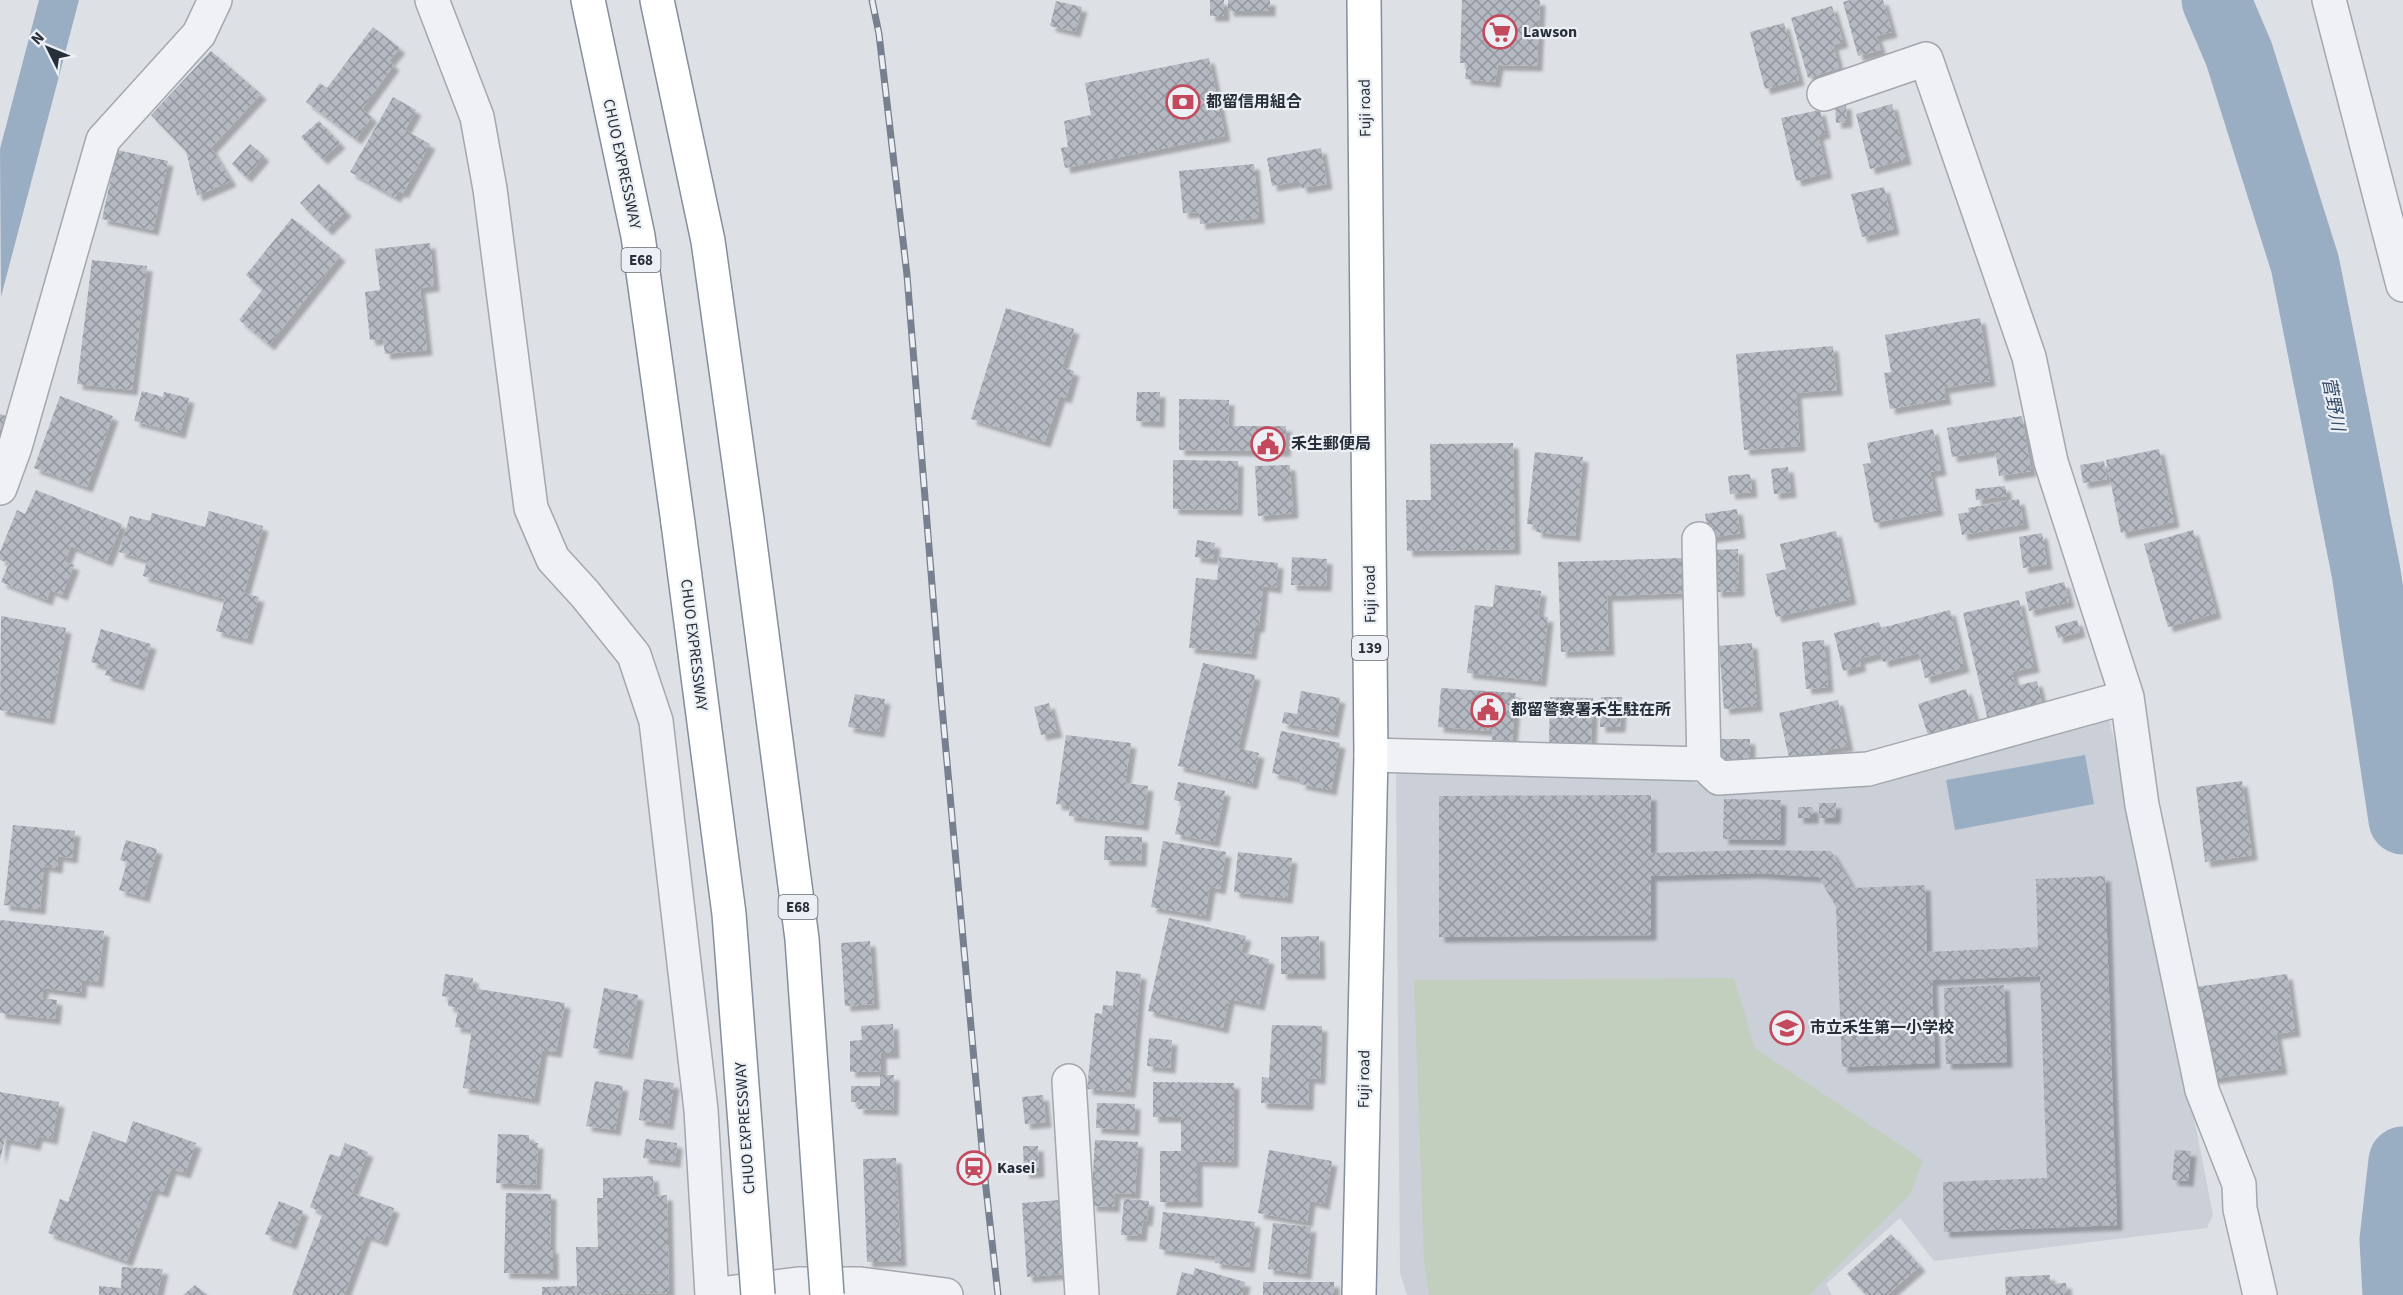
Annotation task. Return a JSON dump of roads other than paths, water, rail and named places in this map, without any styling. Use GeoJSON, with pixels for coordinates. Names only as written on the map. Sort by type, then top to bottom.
{"type":"FeatureCollection","features":[{"type":"Feature","properties":{"kind":"highway","name":"CHUO EXPRESSWAY"},"geometry":{"type":"LineString","coordinates":[[588,0],[638,237],[678,523],[729,914],[758,1295]]}},
{"type":"Feature","properties":{"kind":"highway","name":"E68"},"geometry":{"type":"LineString","coordinates":[[657,0],[708,242],[747,520],[802,939],[827,1295]]}},
{"type":"Feature","properties":{"kind":"highway","name":"Fuji road"},"geometry":{"type":"LineString","coordinates":[[1359,1295],[1371,755],[1364,0]]}},
{"type":"Feature","properties":{"kind":"street"},"geometry":{"type":"LineString","coordinates":[[0,488],[15,447],[103,140],[199,34],[215,0]]}},
{"type":"Feature","properties":{"kind":"street"},"geometry":{"type":"LineString","coordinates":[[432,0],[477,117],[492,201],[531,508],[553,559],[585,594],[634,655],[656,721],[701,1110],[712,1295],[798,1284],[860,1284],[946,1295]]}},
{"type":"Feature","properties":{"kind":"street"},"geometry":{"type":"LineString","coordinates":[[2329,0],[2403,285]]}},
{"type":"Feature","properties":{"kind":"street"},"geometry":{"type":"LineString","coordinates":[[1824,93],[1926,59],[2029,357],[2050,462],[2127,697],[2142,805],[2199,1078],[2239,1184],[2240,1209],[2260,1295]]}},
{"type":"Feature","properties":{"kind":"street"},"geometry":{"type":"LineString","coordinates":[[1699,539],[1704,764]]}},
{"type":"Feature","properties":{"kind":"street"},"geometry":{"type":"LineString","coordinates":[[1371,755],[1704,764],[1719,778],[1868,769],[2127,697]]}},
{"type":"Feature","properties":{"kind":"street"},"geometry":{"type":"LineString","coordinates":[[1069,1081],[1082,1295]]}},
{"type":"Feature","properties":{"kind":"water"},"geometry":{"type":"Polygon","coordinates":[[[39,0],[79,0],[1,297],[0,149],[39,0]]]}},
{"type":"Feature","properties":{"kind":"water"},"geometry":{"type":"Polygon","coordinates":[[[2085,755],[2094,804],[1955,830],[1946,780],[2085,755]]]}},
{"type":"Feature","properties":{"kind":"waterway","name":"菅野川"},"geometry":{"type":"LineString","coordinates":[[2216,0],[2239,54],[2305,264],[2366,572],[2403,820]]}},
{"type":"Feature","properties":{"kind":"waterway","name":"菅野川"},"geometry":{"type":"LineString","coordinates":[[2397,1295],[2394,1240],[2403,1161]]}},
{"type":"Feature","properties":{"kind":"railway"},"geometry":{"type":"LineString","coordinates":[[872,0],[879,34],[907,275],[941,696],[984,1170],[998,1295]]}},
{"type":"Feature","properties":{"kind":"place","name":"Lawson"},"geometry":{"type":"Point","coordinates":[1500,32]}},
{"type":"Feature","properties":{"kind":"place","name":"都留信用組合"},"geometry":{"type":"Point","coordinates":[1183,102]}},
{"type":"Feature","properties":{"kind":"place","name":"禾生郵便局"},"geometry":{"type":"Point","coordinates":[1268,444]}},
{"type":"Feature","properties":{"kind":"place","name":"都留警察署禾生駐在所"},"geometry":{"type":"Point","coordinates":[1488,710]}},
{"type":"Feature","properties":{"kind":"place","name":"市立禾生第一小学校"},"geometry":{"type":"Point","coordinates":[1787,1028]}},
{"type":"Feature","properties":{"kind":"place","name":"Kasei"},"geometry":{"type":"Point","coordinates":[974,1168]}}]}
